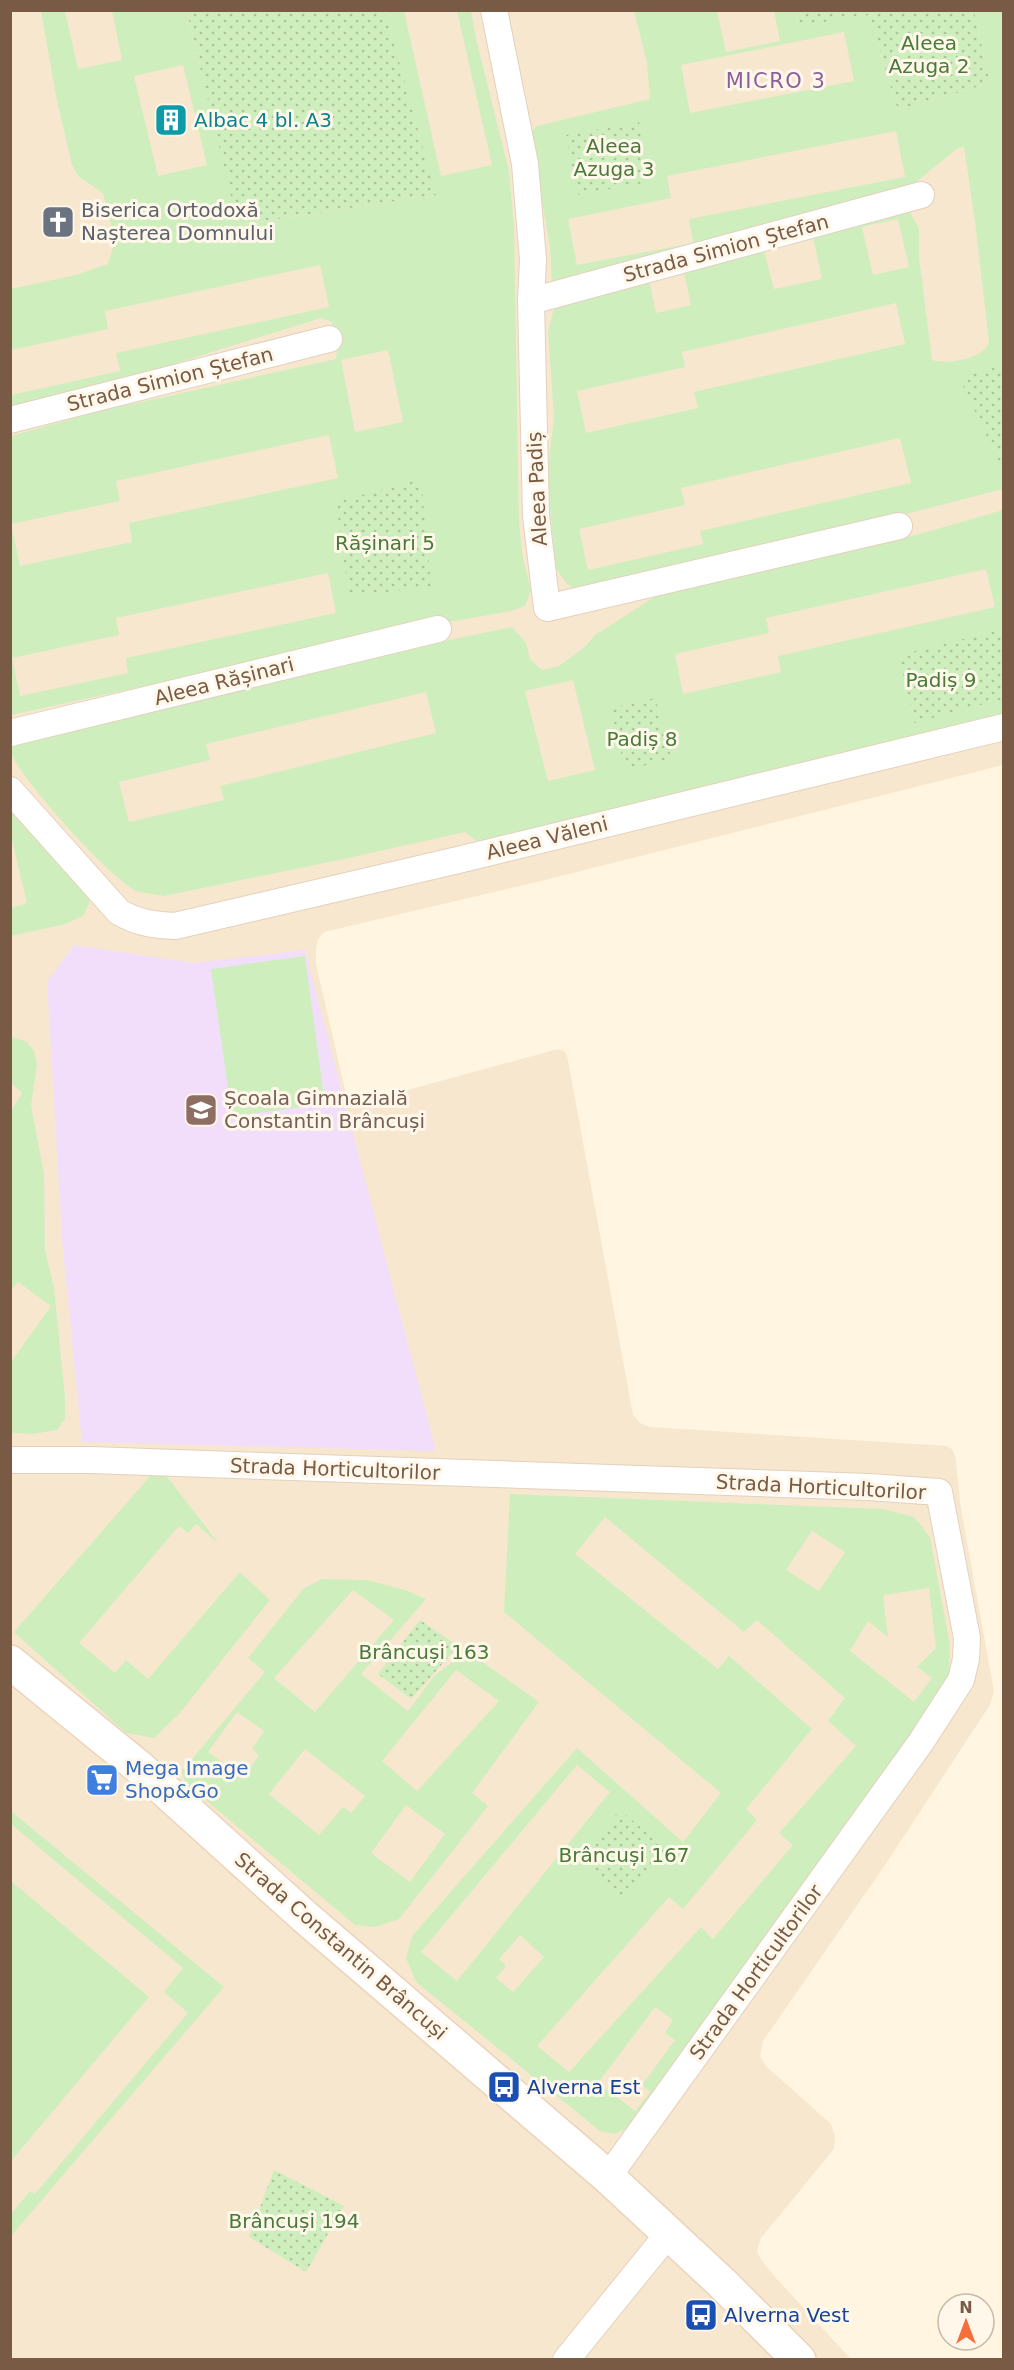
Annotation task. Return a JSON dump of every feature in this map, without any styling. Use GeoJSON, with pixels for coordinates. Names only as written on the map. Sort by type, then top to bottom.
{"type":"FeatureCollection","features":[{"type":"Feature","properties":{"kind":"main road","name":"Strada Constantin Brâncuși"},"geometry":{"type":"LineString","coordinates":[[10,1662],[140,1768],[305,1917],[608,2177],[799,2360]]}},
{"type":"Feature","properties":{"kind":"street","name":"Aleea Padiș"},"geometry":{"type":"LineString","coordinates":[[494,10],[525,164],[533,260],[531,302],[536,516],[547,609],[899,526]]}},
{"type":"Feature","properties":{"kind":"street","name":"Strada Simion Ștefan"},"geometry":{"type":"LineString","coordinates":[[531,302],[921,195]]}},
{"type":"Feature","properties":{"kind":"street","name":"Strada Simion Ștefan"},"geometry":{"type":"LineString","coordinates":[[10,420],[329,339]]}},
{"type":"Feature","properties":{"kind":"street","name":"Aleea Rășinari"},"geometry":{"type":"LineString","coordinates":[[10,733],[438,629]]}},
{"type":"Feature","properties":{"kind":"street","name":"Aleea Văleni"},"geometry":{"type":"LineString","coordinates":[[10,790],[119,912],[135,921],[175,926],[458,860],[1004,727]]}},
{"type":"Feature","properties":{"kind":"street","name":"Strada Horticultorilor"},"geometry":{"type":"LineString","coordinates":[[10,1460],[91,1460],[846,1486],[939,1492],[967,1638],[966,1659],[961,1680],[921,1742],[608,2177]]}},
{"type":"Feature","properties":{"kind":"street"},"geometry":{"type":"LineString","coordinates":[[566,2360],[669,2233]]}},
{"type":"Feature","properties":{"kind":"shaded area"},"geometry":{"type":"Polygon","coordinates":[[[11,11],[1003,11],[1003,765],[537,882],[324,932],[318,939],[316,949],[316,964],[347,1098],[352,1102],[360,1103],[558,1049],[567,1055],[633,1415],[640,1423],[650,1427],[946,1446],[952,1449],[955,1455],[961,1509],[994,1691],[990,1705],[885,1865],[763,2041],[760,2056],[766,2066],[831,2124],[835,2136],[834,2149],[761,2238],[757,2251],[775,2277],[851,2359],[11,2360],[11,11]]]}},
{"type":"Feature","properties":{"kind":"shaded area","name":"Școala Gimnazială Constantin Brâncuși"},"geometry":{"type":"Polygon","coordinates":[[[74,945],[194,963],[305,950],[436,1451],[82,1442],[62,1239],[47,982],[74,945]]]}},
{"type":"Feature","properties":{"kind":"green space"},"geometry":{"type":"Polygon","coordinates":[[[41,11],[65,11],[78,69],[122,60],[112,11],[198,11],[187,14],[239,225],[435,195],[385,11],[404,11],[441,176],[492,165],[457,11],[471,11],[509,171],[514,227],[519,524],[523,559],[531,590],[525,606],[512,611],[402,630],[11,715],[11,524],[11,436],[100,411],[336,359],[337,350],[332,322],[321,318],[148,372],[11,409],[11,395],[120,371],[116,353],[329,307],[320,265],[105,311],[108,329],[11,350],[10,289],[76,275],[108,264],[115,241],[103,193],[78,176],[72,165],[56,96],[41,11]],[[183,65],[134,76],[158,176],[207,165],[183,65]],[[388,350],[341,360],[355,432],[403,422],[388,350]],[[329,435],[116,481],[120,501],[11,524],[20,566],[132,542],[129,523],[338,478],[329,435]],[[328,573],[116,618],[119,635],[12,658],[20,696],[128,673],[126,658],[336,613],[328,573]]]}},
{"type":"Feature","properties":{"kind":"green space"},"geometry":{"type":"Polygon","coordinates":[[[198,11],[385,11],[436,195],[238,225],[187,13],[198,11]]]}},
{"type":"Feature","properties":{"kind":"green space"},"geometry":{"type":"Polygon","coordinates":[[[634,11],[717,11],[726,52],[780,41],[774,11],[796,11],[798,25],[869,14],[898,110],[990,83],[974,11],[1003,11],[1003,489],[618,586],[585,592],[568,585],[556,569],[547,477],[554,417],[548,331],[554,308],[567,299],[851,222],[889,213],[910,212],[919,229],[919,257],[932,360],[947,362],[964,359],[980,353],[989,342],[964,147],[958,148],[912,185],[881,199],[716,244],[565,282],[552,282],[550,247],[532,142],[533,130],[537,126],[650,99],[647,63],[634,11]],[[844,32],[681,65],[690,113],[854,81],[844,32]],[[896,131],[667,176],[671,198],[568,219],[577,265],[693,243],[689,219],[905,177],[896,131]],[[898,219],[862,227],[873,275],[909,267],[898,219]],[[813,237],[764,251],[774,289],[822,279],[813,237]],[[684,273],[649,280],[656,313],[691,305],[684,273]],[[896,303],[682,352],[685,367],[577,391],[586,433],[698,408],[694,392],[905,344],[896,303]],[[900,438],[681,488],[685,505],[579,529],[588,570],[703,544],[700,531],[911,483],[900,438]]]}},
{"type":"Feature","properties":{"kind":"green space","name":"Aleea Azuga 2"},"geometry":{"type":"Polygon","coordinates":[[[796,11],[974,11],[990,83],[898,110],[869,15],[798,26],[796,11]]]}},
{"type":"Feature","properties":{"kind":"green space","name":"Aleea Azuga 3"},"geometry":{"type":"Polygon","coordinates":[[[639,122],[649,182],[576,195],[566,135],[639,122]]]}},
{"type":"Feature","properties":{"kind":"green space"},"geometry":{"type":"Polygon","coordinates":[[[1003,365],[1004,470],[959,378],[1003,365]]]}},
{"type":"Feature","properties":{"kind":"green space","name":"Rășinari 5"},"geometry":{"type":"Polygon","coordinates":[[[421,479],[431,586],[349,597],[336,502],[421,479]]]}},
{"type":"Feature","properties":{"kind":"green space"},"geometry":{"type":"Polygon","coordinates":[[[1003,510],[1003,718],[493,845],[475,840],[465,832],[164,896],[137,891],[108,869],[48,805],[18,766],[11,753],[11,730],[512,627],[526,643],[530,659],[542,670],[559,666],[586,646],[595,635],[661,593],[916,535],[1003,510]],[[986,569],[766,618],[769,633],[675,654],[683,694],[781,672],[778,656],[995,607],[986,569]],[[573,680],[525,691],[548,781],[595,770],[573,680]],[[426,692],[206,744],[210,760],[119,782],[129,822],[224,800],[220,786],[436,733],[426,692]]]}},
{"type":"Feature","properties":{"kind":"green space","name":"Padiș 9"},"geometry":{"type":"Polygon","coordinates":[[[1003,629],[1003,699],[914,723],[899,655],[1003,629]]]}},
{"type":"Feature","properties":{"kind":"green space","name":"Padiș 8"},"geometry":{"type":"Polygon","coordinates":[[[655,698],[672,759],[625,770],[611,708],[655,698]]]}},
{"type":"Feature","properties":{"kind":"green space"},"geometry":{"type":"Polygon","coordinates":[[[10,797],[83,882],[90,901],[83,916],[65,924],[11,936],[11,908],[27,903],[11,836],[10,797]]]}},
{"type":"Feature","properties":{"kind":"green space"},"geometry":{"type":"Polygon","coordinates":[[[305,956],[325,1104],[232,1116],[211,969],[305,956]]]}},
{"type":"Feature","properties":{"kind":"green space"},"geometry":{"type":"Polygon","coordinates":[[[11,1037],[26,1041],[34,1051],[37,1065],[31,1106],[44,1174],[45,1250],[54,1288],[65,1397],[65,1419],[57,1430],[32,1434],[11,1433],[11,1362],[51,1306],[18,1282],[11,1290],[11,1111],[22,1093],[11,1083],[11,1037]]]}},
{"type":"Feature","properties":{"kind":"green space"},"geometry":{"type":"Polygon","coordinates":[[[152,1474],[165,1474],[219,1544],[196,1524],[188,1533],[179,1526],[79,1643],[115,1673],[126,1660],[148,1679],[240,1572],[270,1600],[179,1714],[154,1738],[126,1733],[14,1632],[152,1474]]]}},
{"type":"Feature","properties":{"kind":"green space"},"geometry":{"type":"Polygon","coordinates":[[[510,1494],[883,1509],[914,1517],[930,1537],[950,1645],[949,1677],[915,1732],[633,2125],[615,2134],[600,2131],[416,1982],[406,1958],[412,1936],[577,1748],[683,1842],[721,1793],[504,1612],[510,1494]],[[605,1517],[575,1554],[718,1669],[729,1656],[812,1729],[746,1809],[757,1820],[683,1909],[669,1897],[537,2046],[569,2072],[701,1927],[713,1939],[793,1845],[779,1833],[856,1746],[828,1721],[845,1698],[757,1620],[744,1632],[605,1517]],[[812,1531],[786,1570],[819,1591],[845,1552],[812,1531]],[[929,1588],[883,1595],[888,1637],[868,1621],[850,1651],[914,1702],[932,1678],[917,1667],[936,1648],[929,1588]],[[577,1765],[421,1952],[457,1981],[610,1792],[577,1765]],[[520,1935],[499,1959],[506,1966],[496,1978],[513,1992],[544,1957],[520,1935]],[[655,2007],[598,2083],[635,2111],[650,2092],[642,2085],[675,2040],[665,2033],[673,2020],[655,2007]]]}},
{"type":"Feature","properties":{"kind":"green space"},"geometry":{"type":"Polygon","coordinates":[[[322,1579],[367,1580],[405,1590],[426,1599],[361,1674],[408,1711],[434,1676],[467,1651],[539,1702],[472,1793],[488,1806],[399,1919],[375,1927],[355,1925],[185,1783],[182,1771],[265,1672],[248,1658],[304,1588],[322,1579]],[[353,1590],[274,1678],[315,1712],[394,1620],[353,1590]],[[456,1670],[382,1761],[417,1791],[499,1701],[456,1670]],[[237,1712],[208,1752],[243,1777],[259,1755],[252,1749],[264,1731],[237,1712]],[[305,1749],[269,1794],[319,1835],[343,1807],[351,1813],[365,1796],[305,1749]],[[406,1805],[371,1853],[410,1882],[445,1834],[406,1805]]]}},
{"type":"Feature","properties":{"kind":"green space","name":"Brâncuși 163"},"geometry":{"type":"Polygon","coordinates":[[[420,1620],[458,1646],[411,1699],[378,1674],[420,1620]]]}},
{"type":"Feature","properties":{"kind":"green space","name":"Brâncuși 167"},"geometry":{"type":"Polygon","coordinates":[[[620,1810],[671,1853],[621,1900],[582,1857],[620,1810]]]}},
{"type":"Feature","properties":{"kind":"green space"},"geometry":{"type":"Polygon","coordinates":[[[11,1811],[224,1987],[11,2236],[11,2214],[30,2191],[35,2194],[188,2013],[164,1992],[183,1968],[11,1824],[11,1811]]]}},
{"type":"Feature","properties":{"kind":"green space"},"geometry":{"type":"Polygon","coordinates":[[[11,1881],[149,1997],[11,2161],[11,1881]]]}},
{"type":"Feature","properties":{"kind":"green space","name":"Brâncuși 194"},"geometry":{"type":"Polygon","coordinates":[[[274,2170],[344,2206],[306,2272],[249,2237],[274,2170]]]}},
{"type":"Feature","properties":{"kind":"place","name":"Albac 4 bl. A3"},"geometry":{"type":"Point","coordinates":[171,120]}},
{"type":"Feature","properties":{"kind":"place","name":"Biserica Ortodoxă Nașterea Domnului"},"geometry":{"type":"Point","coordinates":[58,222]}},
{"type":"Feature","properties":{"kind":"place","name":"Școala Gimnazială Constantin Brâncuși"},"geometry":{"type":"Point","coordinates":[201,1110]}},
{"type":"Feature","properties":{"kind":"place","name":"Mega Image Shop&Go"},"geometry":{"type":"Point","coordinates":[102,1780]}},
{"type":"Feature","properties":{"kind":"place","name":"Alverna Est"},"geometry":{"type":"Point","coordinates":[504,2087]}},
{"type":"Feature","properties":{"kind":"place","name":"Alverna Vest"},"geometry":{"type":"Point","coordinates":[701,2315]}},
{"type":"Feature","properties":{"kind":"district","name":"MICRO 3"},"geometry":{"type":"Point","coordinates":[776,81]}}]}
